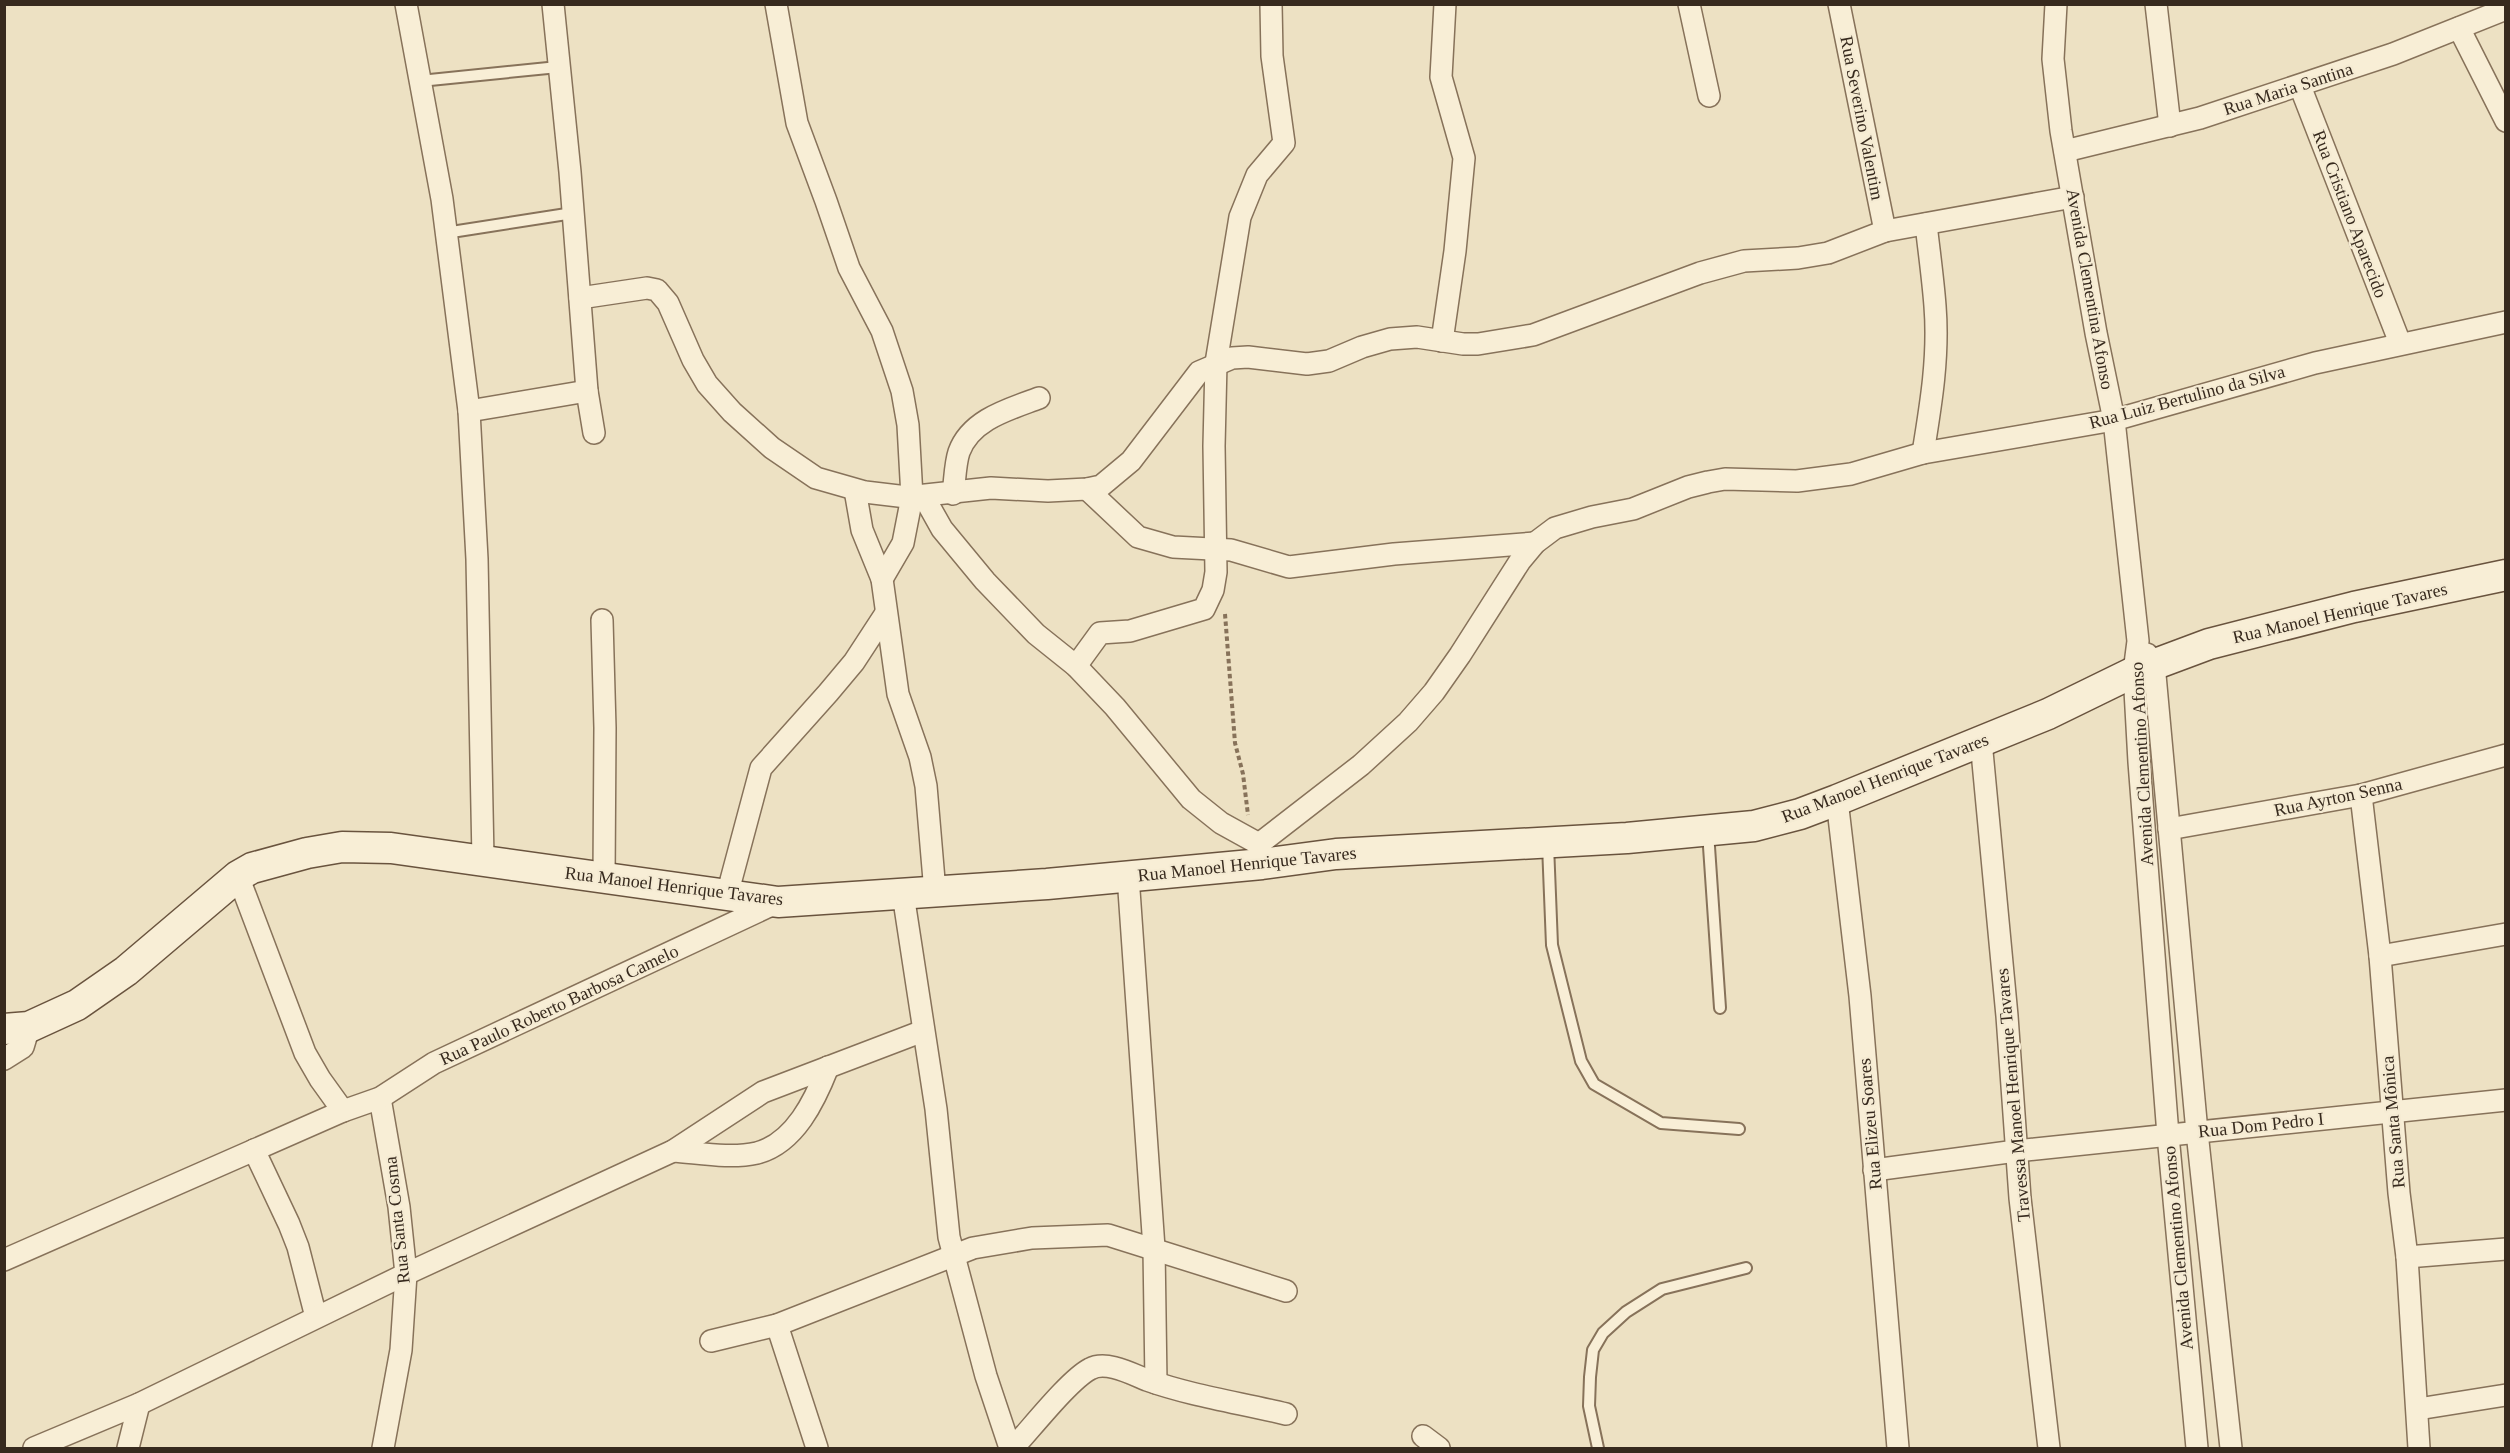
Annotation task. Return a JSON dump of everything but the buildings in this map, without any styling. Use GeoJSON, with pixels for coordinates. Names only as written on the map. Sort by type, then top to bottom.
{"type":"FeatureCollection","features":[{"type":"Feature","properties":{"kind":"street"},"geometry":{"type":"LineString","coordinates":[[406,4],[442,199],[469,411],[477,559],[483,860]]}},
{"type":"Feature","properties":{"kind":"street"},"geometry":{"type":"LineString","coordinates":[[553,4],[587,391],[594,433]]}},
{"type":"Feature","properties":{"kind":"street"},"geometry":{"type":"LineString","coordinates":[[776,4],[797,123],[849,268],[882,331],[902,391],[918,497],[903,543],[882,579]]}},
{"type":"Feature","properties":{"kind":"street"},"geometry":{"type":"LineString","coordinates":[[1076,666],[1100,633],[1130,631],[1204,609],[1213,590],[1216,572],[1214,447],[1216,363],[1240,217],[1257,175],[1284,142],[1272,56],[1271,4]]}},
{"type":"Feature","properties":{"kind":"street"},"geometry":{"type":"LineString","coordinates":[[1442,341],[1455,251],[1464,158],[1441,77],[1445,4]]}},
{"type":"Feature","properties":{"kind":"street"},"geometry":{"type":"LineString","coordinates":[[1689,4],[1709,96]]}},
{"type":"Feature","properties":{"kind":"street","name":"Rua Severino Valentim"},"geometry":{"type":"LineString","coordinates":[[1839,4],[1885,231]]}},
{"type":"Feature","properties":{"kind":"street","name":"Avenida Clementina Afonso"},"geometry":{"type":"LineString","coordinates":[[2056,4],[2054,59],[2065,151],[2096,333],[2114,420],[2142,659]]}},
{"type":"Feature","properties":{"kind":"street"},"geometry":{"type":"LineString","coordinates":[[2156,4],[2170,126]]}},
{"type":"Feature","properties":{"kind":"street","name":"Rua Maria Santina"},"geometry":{"type":"LineString","coordinates":[[2065,151],[2170,126],[2300,86],[2393,54],[2505,9]]}},
{"type":"Feature","properties":{"kind":"street"},"geometry":{"type":"LineString","coordinates":[[2459,28],[2505,122]]}},
{"type":"Feature","properties":{"kind":"street","name":"Rua Cristiano Aparecido"},"geometry":{"type":"LineString","coordinates":[[2300,86],[2400,343]]}},
{"type":"Feature","properties":{"kind":"street"},"geometry":{"type":"LineString","coordinates":[[580,298],[647,288],[657,290],[668,303],[706,384],[732,412],[772,448],[816,478],[855,490],[918,497],[991,488],[1048,491],[1087,489],[1101,486],[1131,461],[1199,372],[1232,358],[1248,357],[1307,364],[1329,361],[1362,347],[1390,339],[1417,337],[1478,344],[1533,335],[1700,273],[1744,261],[1798,258],[1828,253],[1885,231],[2073,197]]}},
{"type":"Feature","properties":{"kind":"street"},"geometry":{"type":"LineString","coordinates":[[1923,453],[1934,389],[1936,345],[1935,307],[1926,224]]}},
{"type":"Feature","properties":{"kind":"street","name":"Rua Luiz Bertulino da Silva"},"geometry":{"type":"LineString","coordinates":[[1535,543],[1555,528],[1633,509],[1688,487],[1708,482],[1725,479],[1797,482],[1869,470],[1923,453],[2114,420],[2235,384],[2400,343],[2505,322]]}},
{"type":"Feature","properties":{"kind":"street"},"geometry":{"type":"LineString","coordinates":[[469,411],[587,391]]}},
{"type":"Feature","properties":{"kind":"street"},"geometry":{"type":"LineString","coordinates":[[953,494],[958,453],[967,436],[1000,413],[1039,398]]}},
{"type":"Feature","properties":{"kind":"street"},"geometry":{"type":"LineString","coordinates":[[1087,489],[1138,537],[1173,547],[1231,550],[1289,567],[1406,552],[1535,543]]}},
{"type":"Feature","properties":{"kind":"street"},"geometry":{"type":"LineString","coordinates":[[855,490],[862,530],[882,579],[898,694],[920,757],[926,786],[935,892]]}},
{"type":"Feature","properties":{"kind":"street"},"geometry":{"type":"LineString","coordinates":[[918,497],[985,581],[1036,634],[1076,666],[1115,707],[1191,799],[1257,849],[1361,765],[1408,722],[1434,692],[1520,561],[1535,543]]}},
{"type":"Feature","properties":{"kind":"street","name":"Rua Manoel Henrique Tavares"},"geometry":{"type":"LineString","coordinates":[[17,1028],[77,1005],[110,983],[238,876],[274,861],[342,848],[391,848],[778,902],[1128,876],[1257,849],[1336,854],[1708,832],[1754,826],[1800,814],[1837,800],[2048,714],[2142,659],[2505,575]]}},
{"type":"Feature","properties":{"kind":"street"},"geometry":{"type":"LineString","coordinates":[[727,896],[761,768],[854,662],[886,613]]}},
{"type":"Feature","properties":{"kind":"street"},"geometry":{"type":"LineString","coordinates":[[602,620],[605,728],[603,879]]}},
{"type":"Feature","properties":{"kind":"street","name":"Avenida Clementino Afonso"},"geometry":{"type":"LineString","coordinates":[[2142,659],[2169,829],[2197,1132],[2231,1449]]}},
{"type":"Feature","properties":{"kind":"street","name":"Avenida Clementino Afonso"},"geometry":{"type":"LineString","coordinates":[[2142,659],[2139,762],[2168,1135],[2197,1449]]}},
{"type":"Feature","properties":{"kind":"street","name":"Travessa Manoel Henrique Tavares"},"geometry":{"type":"LineString","coordinates":[[1981,741],[2007,1016],[2016,1151],[2049,1449]]}},
{"type":"Feature","properties":{"kind":"street","name":"Rua Ayrton Senna"},"geometry":{"type":"LineString","coordinates":[[2169,829],[2361,795],[2505,755]]}},
{"type":"Feature","properties":{"kind":"street","name":"Rua Santa Mônica"},"geometry":{"type":"LineString","coordinates":[[2361,795],[2380,956],[2392,1111],[2407,1257],[2420,1449]]}},
{"type":"Feature","properties":{"kind":"street","name":"Rua Elizeu Soares"},"geometry":{"type":"LineString","coordinates":[[1837,800],[1860,996],[1898,1449]]}},
{"type":"Feature","properties":{"kind":"street"},"geometry":{"type":"LineString","coordinates":[[238,876],[305,1053],[343,1111]]}},
{"type":"Feature","properties":{"kind":"street"},"geometry":{"type":"LineString","coordinates":[[1128,876],[1154,1248],[1156,1383]]}},
{"type":"Feature","properties":{"kind":"street"},"geometry":{"type":"LineString","coordinates":[[903,894],[936,1109],[949,1237],[986,1376],[1011,1449],[1089,1369],[1101,1366],[1114,1368],[1156,1383],[1286,1414]]}},
{"type":"Feature","properties":{"kind":"street","name":"Rua Paulo Roberto Barbosa Camelo"},"geometry":{"type":"LineString","coordinates":[[4,1260],[343,1111],[380,1098],[434,1063],[778,902]]}},
{"type":"Feature","properties":{"kind":"street"},"geometry":{"type":"LineString","coordinates":[[2380,956],[2505,934]]}},
{"type":"Feature","properties":{"kind":"street"},"geometry":{"type":"LineString","coordinates":[[4,1059],[23,1047],[17,1028]]}},
{"type":"Feature","properties":{"kind":"street"},"geometry":{"type":"LineString","coordinates":[[34,1449],[139,1404],[406,1274],[674,1151],[763,1092],[923,1031]]}},
{"type":"Feature","properties":{"kind":"street"},"geometry":{"type":"LineString","coordinates":[[674,1151],[722,1155],[757,1153],[781,1142],[805,1113],[828,1066]]}},
{"type":"Feature","properties":{"kind":"street","name":"Rua Santa Cosma"},"geometry":{"type":"LineString","coordinates":[[380,1098],[399,1207],[406,1274],[401,1350],[392,1412],[383,1449]]}},
{"type":"Feature","properties":{"kind":"street","name":"Rua Dom Pedro I"},"geometry":{"type":"LineString","coordinates":[[1874,1170],[2016,1151],[2505,1101]]}},
{"type":"Feature","properties":{"kind":"street"},"geometry":{"type":"LineString","coordinates":[[254,1150],[298,1247],[316,1317]]}},
{"type":"Feature","properties":{"kind":"street"},"geometry":{"type":"LineString","coordinates":[[711,1341],[777,1325],[974,1248],[999,1242],[1108,1234],[1286,1291]]}},
{"type":"Feature","properties":{"kind":"street"},"geometry":{"type":"LineString","coordinates":[[2407,1257],[2505,1248]]}},
{"type":"Feature","properties":{"kind":"street"},"geometry":{"type":"LineString","coordinates":[[777,1325],[817,1449]]}},
{"type":"Feature","properties":{"kind":"street"},"geometry":{"type":"LineString","coordinates":[[2187,1340],[2219,1334]]}},
{"type":"Feature","properties":{"kind":"street"},"geometry":{"type":"LineString","coordinates":[[2418,1409],[2505,1395]]}},
{"type":"Feature","properties":{"kind":"street"},"geometry":{"type":"LineString","coordinates":[[128,1449],[139,1404]]}},
{"type":"Feature","properties":{"kind":"street"},"geometry":{"type":"LineString","coordinates":[[1422,1436],[1440,1449]]}},
{"type":"Feature","properties":{"kind":"lane"},"geometry":{"type":"LineString","coordinates":[[420,81],[558,67]]}},
{"type":"Feature","properties":{"kind":"lane"},"geometry":{"type":"LineString","coordinates":[[446,233],[573,213]]}},
{"type":"Feature","properties":{"kind":"lane"},"geometry":{"type":"LineString","coordinates":[[1708,832],[1720,1008]]}},
{"type":"Feature","properties":{"kind":"lane"},"geometry":{"type":"LineString","coordinates":[[1548,842],[1552,945],[1581,1061],[1594,1084],[1661,1123],[1739,1129]]}},
{"type":"Feature","properties":{"kind":"lane"},"geometry":{"type":"LineString","coordinates":[[1598,1449],[1590,1406],[1590,1377],[1593,1350],[1603,1333],[1626,1312],[1662,1289],[1746,1268]]}},
{"type":"Feature","properties":{"kind":"path"},"geometry":{"type":"LineString","coordinates":[[1213,590],[1224,610],[1235,743],[1257,849]]}}]}
